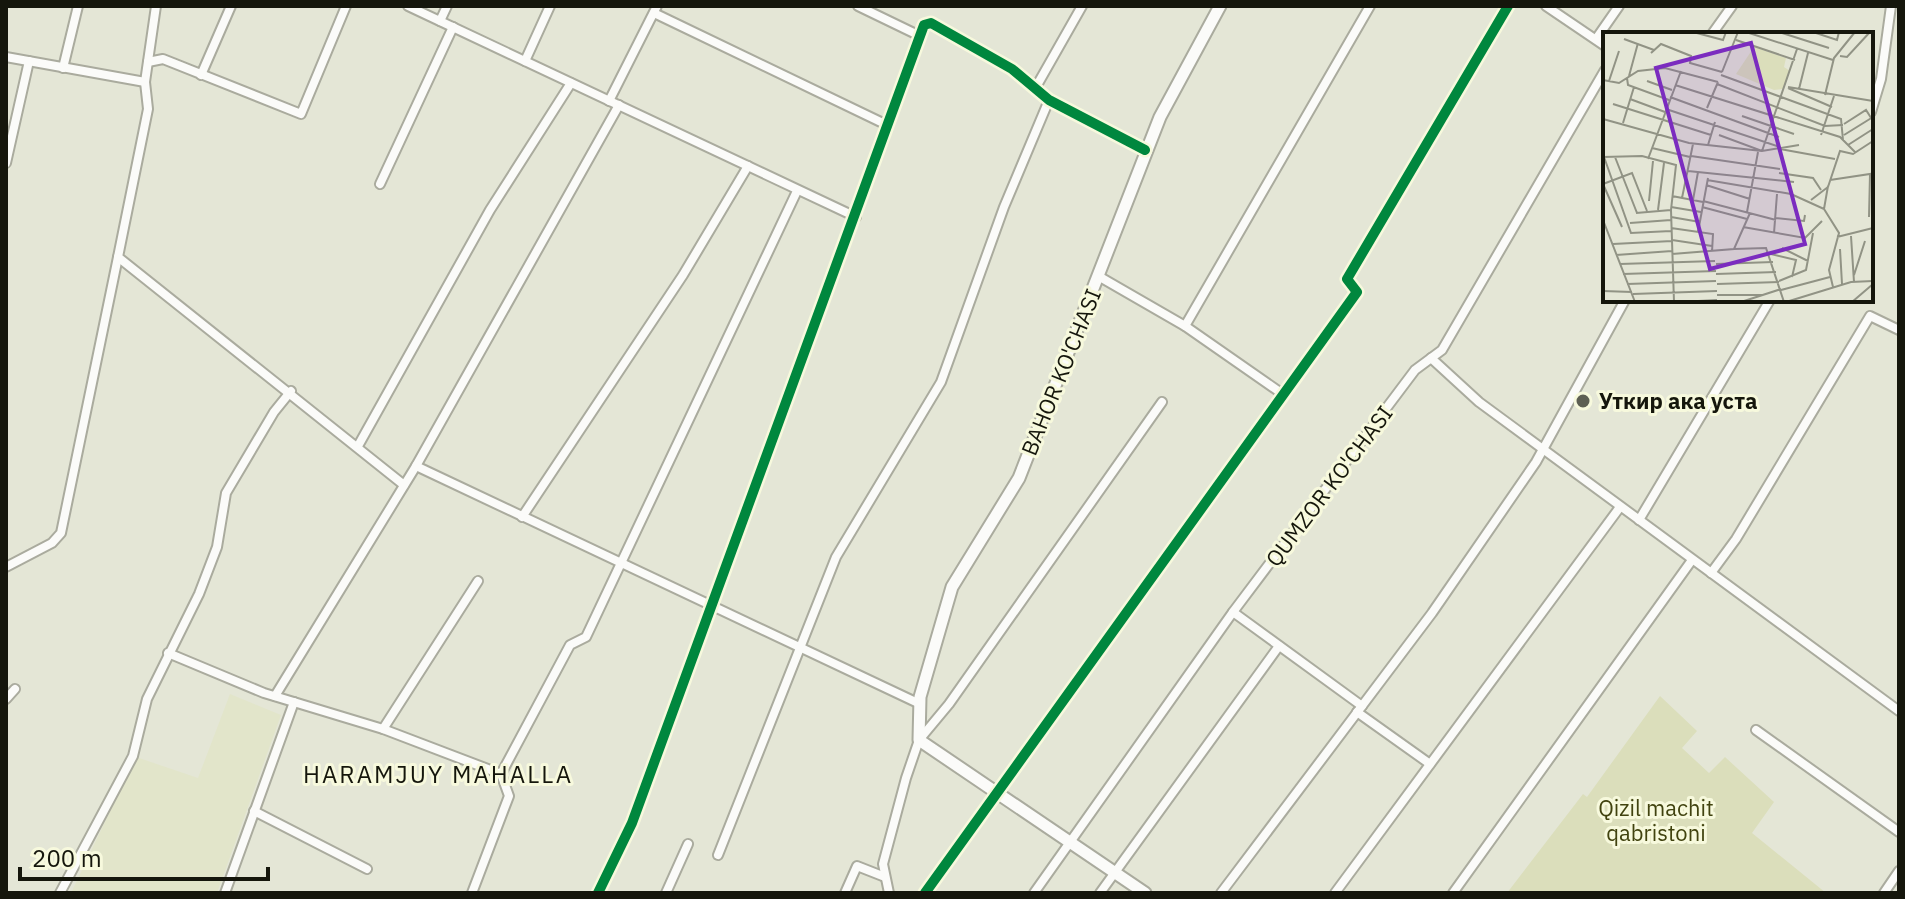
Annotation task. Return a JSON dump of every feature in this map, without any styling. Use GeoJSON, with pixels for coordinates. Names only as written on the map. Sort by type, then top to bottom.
{"type":"FeatureCollection","features":[{"type":"Feature","properties":{"kind":"street"},"geometry":{"type":"LineString","coordinates":[[63,68],[78,6]]}},
{"type":"Feature","properties":{"kind":"street"},"geometry":{"type":"LineString","coordinates":[[6,567],[52,543],[61,533],[148,109],[145,82],[156,6]]}},
{"type":"Feature","properties":{"kind":"street"},"geometry":{"type":"LineString","coordinates":[[201,75],[231,6]]}},
{"type":"Feature","properties":{"kind":"street"},"geometry":{"type":"LineString","coordinates":[[148,62],[163,59],[301,114],[346,6]]}},
{"type":"Feature","properties":{"kind":"street"},"geometry":{"type":"LineString","coordinates":[[408,6],[856,217]]}},
{"type":"Feature","properties":{"kind":"street"},"geometry":{"type":"LineString","coordinates":[[440,21],[447,6]]}},
{"type":"Feature","properties":{"kind":"street"},"geometry":{"type":"LineString","coordinates":[[525,61],[550,6]]}},
{"type":"Feature","properties":{"kind":"street"},"geometry":{"type":"LineString","coordinates":[[858,6],[918,35]]}},
{"type":"Feature","properties":{"kind":"street"},"geometry":{"type":"LineString","coordinates":[[1036,87],[1082,6]]}},
{"type":"Feature","properties":{"kind":"street","name":"BAHOR KO'CHASI"},"geometry":{"type":"LineString","coordinates":[[919,740],[920,704],[952,587],[1019,478],[1100,277],[1145,150],[1220,6]]}},
{"type":"Feature","properties":{"kind":"street"},"geometry":{"type":"LineString","coordinates":[[1185,326],[1370,6]]}},
{"type":"Feature","properties":{"kind":"street"},"geometry":{"type":"LineString","coordinates":[[925,893],[1357,292],[1347,279],[1508,6]]}},
{"type":"Feature","properties":{"kind":"street"},"geometry":{"type":"LineString","coordinates":[[1546,6],[1603,44]]}},
{"type":"Feature","properties":{"kind":"street"},"geometry":{"type":"LineString","coordinates":[[1596,39],[1619,6]]}},
{"type":"Feature","properties":{"kind":"street"},"geometry":{"type":"LineString","coordinates":[[1713,32],[1732,6]]}},
{"type":"Feature","properties":{"kind":"street"},"geometry":{"type":"LineString","coordinates":[[1873,105],[1881,79],[1891,6]]}},
{"type":"Feature","properties":{"kind":"street"},"geometry":{"type":"LineString","coordinates":[[609,101],[656,10],[887,125]]}},
{"type":"Feature","properties":{"kind":"street"},"geometry":{"type":"LineString","coordinates":[[598,893],[632,823],[709,604],[856,217],[924,25],[931,23],[1036,87],[1049,100],[1145,150]]}},
{"type":"Feature","properties":{"kind":"street"},"geometry":{"type":"LineString","coordinates":[[380,184],[453,27]]}},
{"type":"Feature","properties":{"kind":"street"},"geometry":{"type":"LineString","coordinates":[[6,57],[145,82]]}},
{"type":"Feature","properties":{"kind":"street"},"geometry":{"type":"LineString","coordinates":[[6,163],[29,61]]}},
{"type":"Feature","properties":{"kind":"street","name":"QUMZOR KO'CHASI"},"geometry":{"type":"LineString","coordinates":[[1034,893],[1233,612],[1415,370],[1442,350],[1603,73]]}},
{"type":"Feature","properties":{"kind":"street"},"geometry":{"type":"LineString","coordinates":[[358,446],[490,210],[571,83]]}},
{"type":"Feature","properties":{"kind":"street"},"geometry":{"type":"LineString","coordinates":[[718,855],[836,557],[941,382],[1004,207],[1049,100]]}},
{"type":"Feature","properties":{"kind":"street"},"geometry":{"type":"LineString","coordinates":[[275,696],[416,466],[619,105]]}},
{"type":"Feature","properties":{"kind":"street"},"geometry":{"type":"LineString","coordinates":[[522,517],[683,275],[748,166]]}},
{"type":"Feature","properties":{"kind":"street"},"geometry":{"type":"LineString","coordinates":[[472,893],[509,796],[501,774],[570,645],[586,637],[797,191]]}},
{"type":"Feature","properties":{"kind":"street"},"geometry":{"type":"LineString","coordinates":[[118,257],[291,391],[404,485]]}},
{"type":"Feature","properties":{"kind":"street"},"geometry":{"type":"LineString","coordinates":[[1100,277],[1185,326],[1284,395]]}},
{"type":"Feature","properties":{"kind":"street"},"geometry":{"type":"LineString","coordinates":[[1221,893],[1432,613],[1543,450],[1624,302]]}},
{"type":"Feature","properties":{"kind":"street"},"geometry":{"type":"LineString","coordinates":[[1639,520],[1769,302]]}},
{"type":"Feature","properties":{"kind":"street"},"geometry":{"type":"LineString","coordinates":[[1711,573],[1736,539],[1870,316],[1899,330]]}},
{"type":"Feature","properties":{"kind":"street"},"geometry":{"type":"LineString","coordinates":[[1431,358],[1479,402],[1899,711]]}},
{"type":"Feature","properties":{"kind":"street"},"geometry":{"type":"LineString","coordinates":[[60,893],[133,756],[147,699],[199,594],[217,547],[226,493],[274,412],[291,391]]}},
{"type":"Feature","properties":{"kind":"street"},"geometry":{"type":"LineString","coordinates":[[889,893],[883,864],[919,740],[949,704],[1162,402]]}},
{"type":"Feature","properties":{"kind":"street"},"geometry":{"type":"LineString","coordinates":[[416,466],[920,704]]}},
{"type":"Feature","properties":{"kind":"street"},"geometry":{"type":"LineString","coordinates":[[1335,893],[1620,507]]}},
{"type":"Feature","properties":{"kind":"street"},"geometry":{"type":"LineString","coordinates":[[1453,893],[1692,560]]}},
{"type":"Feature","properties":{"kind":"street"},"geometry":{"type":"LineString","coordinates":[[383,729],[478,581]]}},
{"type":"Feature","properties":{"kind":"street"},"geometry":{"type":"LineString","coordinates":[[1233,612],[1430,764]]}},
{"type":"Feature","properties":{"kind":"street"},"geometry":{"type":"LineString","coordinates":[[1100,893],[1279,646]]}},
{"type":"Feature","properties":{"kind":"street"},"geometry":{"type":"LineString","coordinates":[[168,653],[275,696],[383,729],[501,774]]}},
{"type":"Feature","properties":{"kind":"street"},"geometry":{"type":"LineString","coordinates":[[6,699],[15,689]]}},
{"type":"Feature","properties":{"kind":"street"},"geometry":{"type":"LineString","coordinates":[[225,893],[294,702]]}},
{"type":"Feature","properties":{"kind":"street"},"geometry":{"type":"LineString","coordinates":[[1756,730],[1899,832]]}},
{"type":"Feature","properties":{"kind":"street"},"geometry":{"type":"LineString","coordinates":[[919,740],[1145,893]]}},
{"type":"Feature","properties":{"kind":"street"},"geometry":{"type":"LineString","coordinates":[[254,811],[367,869]]}},
{"type":"Feature","properties":{"kind":"street"},"geometry":{"type":"LineString","coordinates":[[666,893],[688,844]]}},
{"type":"Feature","properties":{"kind":"street"},"geometry":{"type":"LineString","coordinates":[[845,893],[857,866],[885,877]]}},
{"type":"Feature","properties":{"kind":"street"},"geometry":{"type":"LineString","coordinates":[[1884,893],[1899,871]]}},
{"type":"Feature","properties":{"kind":"shaded area"},"geometry":{"type":"Polygon","coordinates":[[[230,694],[281,715],[217,893],[71,893],[136,757],[198,778],[230,694]]]}},
{"type":"Feature","properties":{"kind":"green space","name":"Qizil machit qabristoni"},"geometry":{"type":"Polygon","coordinates":[[[1660,696],[1697,731],[1682,748],[1709,773],[1725,757],[1774,802],[1752,833],[1826,893],[1507,893],[1583,794],[1587,797],[1660,696]]]}},
{"type":"Feature","properties":{"kind":"cycle path"},"geometry":{"type":"LineString","coordinates":[[925,893],[1357,292],[1347,279],[1508,6]]}},
{"type":"Feature","properties":{"kind":"cycle path"},"geometry":{"type":"LineString","coordinates":[[598,893],[632,823],[924,25],[931,23],[1012,69],[1049,100],[1145,150]]}},
{"type":"Feature","properties":{"kind":"place","name":"Уткир ака уста"},"geometry":{"type":"Point","coordinates":[1583,401]}},
{"type":"Feature","properties":{"kind":"district","name":"HARAMJUY MAHALLA"},"geometry":{"type":"Point","coordinates":[438,775]}}]}
